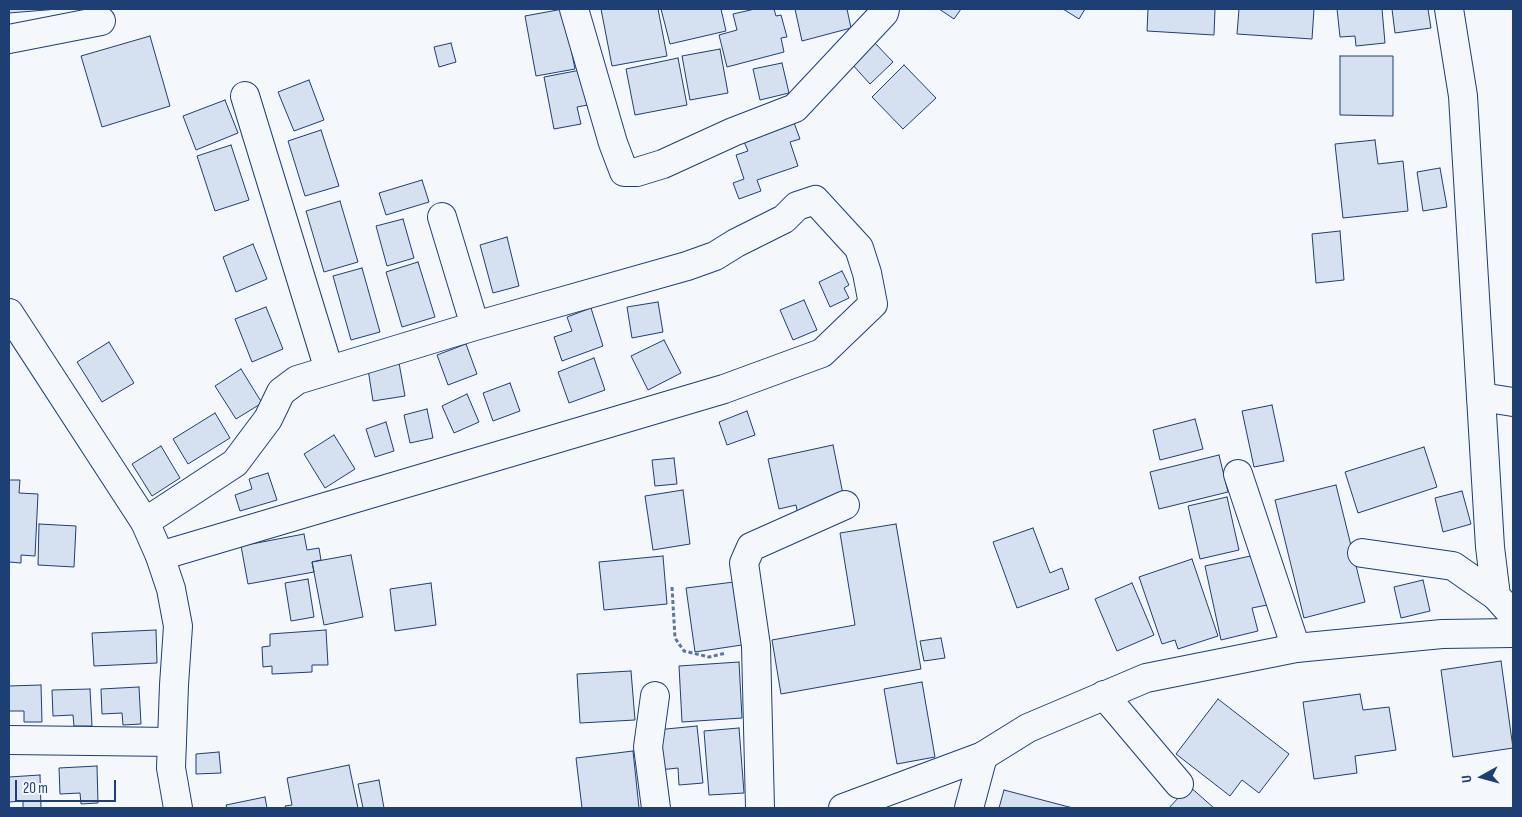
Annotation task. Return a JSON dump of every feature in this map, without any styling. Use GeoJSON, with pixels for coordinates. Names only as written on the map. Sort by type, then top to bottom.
{"type":"FeatureCollection","features":[{"type":"Feature","properties":{"kind":"street"},"geometry":{"type":"LineString","coordinates":[[574,9],[613,143],[624,172],[637,172],[663,164],[733,132],[795,108],[884,13],[885,9]]}},
{"type":"Feature","properties":{"kind":"street"},"geometry":{"type":"LineString","coordinates":[[1449,9],[1463,96],[1490,547],[1505,605]]}},
{"type":"Feature","properties":{"kind":"street"},"geometry":{"type":"LineString","coordinates":[[9,40],[100,21]]}},
{"type":"Feature","properties":{"kind":"street"},"geometry":{"type":"LineString","coordinates":[[244,96],[329,370]]}},
{"type":"Feature","properties":{"kind":"street"},"geometry":{"type":"LineString","coordinates":[[145,522],[236,463],[268,419],[281,392],[298,380],[475,326],[687,266],[715,256],[736,243],[784,219],[797,206],[815,200],[859,248],[873,304],[822,353],[724,389],[160,556]]}},
{"type":"Feature","properties":{"kind":"street"},"geometry":{"type":"LineString","coordinates":[[442,217],[475,326]]}},
{"type":"Feature","properties":{"kind":"street"},"geometry":{"type":"LineString","coordinates":[[9,313],[145,522],[160,556],[171,589],[178,626],[171,768],[178,808]]}},
{"type":"Feature","properties":{"kind":"street"},"geometry":{"type":"LineString","coordinates":[[1481,397],[1513,402]]}},
{"type":"Feature","properties":{"kind":"street"},"geometry":{"type":"LineString","coordinates":[[1238,474],[1296,648]]}},
{"type":"Feature","properties":{"kind":"street"},"geometry":{"type":"LineString","coordinates":[[760,808],[756,646],[744,563],[751,547],[845,505]]}},
{"type":"Feature","properties":{"kind":"street"},"geometry":{"type":"LineString","coordinates":[[1362,553],[1453,566],[1505,605]]}},
{"type":"Feature","properties":{"kind":"street"},"geometry":{"type":"LineString","coordinates":[[843,808],[983,756],[1028,728],[1146,678],[1296,648],[1442,634],[1513,633]]}},
{"type":"Feature","properties":{"kind":"street"},"geometry":{"type":"LineString","coordinates":[[1104,695],[1179,784]]}},
{"type":"Feature","properties":{"kind":"street"},"geometry":{"type":"LineString","coordinates":[[655,696],[648,747],[656,808]]}},
{"type":"Feature","properties":{"kind":"street"},"geometry":{"type":"LineString","coordinates":[[9,740],[172,742]]}},
{"type":"Feature","properties":{"kind":"street"},"geometry":{"type":"LineString","coordinates":[[969,808],[983,756]]}},
{"type":"Feature","properties":{"kind":"path"},"geometry":{"type":"LineString","coordinates":[[672,587],[675,638],[684,651],[709,657],[756,646]]}},
{"type":"Feature","properties":{"kind":"building"},"geometry":{"type":"Polygon","coordinates":[[[9,9],[58,9],[9,13],[9,9]]]}},
{"type":"Feature","properties":{"kind":"building"},"geometry":{"type":"Polygon","coordinates":[[[563,9],[575,69],[536,76],[525,16],[563,9]]]}},
{"type":"Feature","properties":{"kind":"building"},"geometry":{"type":"Polygon","coordinates":[[[601,9],[658,9],[667,56],[612,66],[601,9]]]}},
{"type":"Feature","properties":{"kind":"building"},"geometry":{"type":"Polygon","coordinates":[[[661,9],[721,9],[726,31],[670,44],[661,9]]]}},
{"type":"Feature","properties":{"kind":"building"},"geometry":{"type":"Polygon","coordinates":[[[755,9],[774,9],[776,16],[781,15],[787,37],[781,38],[784,52],[727,67],[719,35],[737,30],[733,14],[755,9]]]}},
{"type":"Feature","properties":{"kind":"building"},"geometry":{"type":"Polygon","coordinates":[[[795,9],[847,9],[851,28],[802,41],[795,9]]]}},
{"type":"Feature","properties":{"kind":"building"},"geometry":{"type":"Polygon","coordinates":[[[939,9],[961,9],[954,19],[939,9]]]}},
{"type":"Feature","properties":{"kind":"building"},"geometry":{"type":"Polygon","coordinates":[[[1063,9],[1085,9],[1079,19],[1063,9]]]}},
{"type":"Feature","properties":{"kind":"building"},"geometry":{"type":"Polygon","coordinates":[[[1148,9],[1215,9],[1214,35],[1147,31],[1148,9]]]}},
{"type":"Feature","properties":{"kind":"building"},"geometry":{"type":"Polygon","coordinates":[[[1239,9],[1314,9],[1312,39],[1237,34],[1239,9]]]}},
{"type":"Feature","properties":{"kind":"building"},"geometry":{"type":"Polygon","coordinates":[[[1337,9],[1382,9],[1385,43],[1356,46],[1355,36],[1340,37],[1337,9]]]}},
{"type":"Feature","properties":{"kind":"building"},"geometry":{"type":"Polygon","coordinates":[[[1392,9],[1428,9],[1431,28],[1395,33],[1392,9]]]}},
{"type":"Feature","properties":{"kind":"building"},"geometry":{"type":"Polygon","coordinates":[[[150,36],[170,106],[102,127],[81,56],[150,36]]]}},
{"type":"Feature","properties":{"kind":"building"},"geometry":{"type":"Polygon","coordinates":[[[873,41],[893,62],[870,84],[851,63],[873,41]]]}},
{"type":"Feature","properties":{"kind":"building"},"geometry":{"type":"Polygon","coordinates":[[[451,43],[456,62],[439,67],[434,47],[451,43]]]}},
{"type":"Feature","properties":{"kind":"building"},"geometry":{"type":"Polygon","coordinates":[[[720,49],[728,93],[690,100],[682,56],[720,49]]]}},
{"type":"Feature","properties":{"kind":"building"},"geometry":{"type":"Polygon","coordinates":[[[1340,56],[1393,56],[1393,116],[1340,115],[1340,56]]]}},
{"type":"Feature","properties":{"kind":"building"},"geometry":{"type":"Polygon","coordinates":[[[678,58],[687,105],[635,115],[626,69],[678,58]]]}},
{"type":"Feature","properties":{"kind":"building"},"geometry":{"type":"Polygon","coordinates":[[[782,63],[789,93],[760,100],[753,69],[782,63]]]}},
{"type":"Feature","properties":{"kind":"building"},"geometry":{"type":"Polygon","coordinates":[[[904,65],[936,98],[903,129],[872,97],[904,65]]]}},
{"type":"Feature","properties":{"kind":"building"},"geometry":{"type":"Polygon","coordinates":[[[586,69],[593,104],[577,107],[581,124],[554,129],[544,77],[586,69]]]}},
{"type":"Feature","properties":{"kind":"building"},"geometry":{"type":"Polygon","coordinates":[[[309,80],[324,120],[294,131],[278,92],[309,80]]]}},
{"type":"Feature","properties":{"kind":"building"},"geometry":{"type":"Polygon","coordinates":[[[225,100],[238,133],[196,150],[183,116],[225,100]]]}},
{"type":"Feature","properties":{"kind":"building"},"geometry":{"type":"Polygon","coordinates":[[[793,120],[800,139],[790,142],[798,166],[757,180],[761,191],[739,199],[733,183],[744,179],[736,155],[748,151],[742,137],[793,120]]]}},
{"type":"Feature","properties":{"kind":"building"},"geometry":{"type":"Polygon","coordinates":[[[321,130],[339,186],[305,196],[288,141],[321,130]]]}},
{"type":"Feature","properties":{"kind":"building"},"geometry":{"type":"Polygon","coordinates":[[[1375,140],[1378,164],[1403,161],[1408,211],[1343,218],[1335,144],[1375,140]]]}},
{"type":"Feature","properties":{"kind":"building"},"geometry":{"type":"Polygon","coordinates":[[[231,145],[249,200],[215,211],[197,156],[231,145]]]}},
{"type":"Feature","properties":{"kind":"building"},"geometry":{"type":"Polygon","coordinates":[[[1440,168],[1447,207],[1423,211],[1417,172],[1440,168]]]}},
{"type":"Feature","properties":{"kind":"building"},"geometry":{"type":"Polygon","coordinates":[[[422,180],[429,202],[386,215],[379,193],[422,180]]]}},
{"type":"Feature","properties":{"kind":"building"},"geometry":{"type":"Polygon","coordinates":[[[340,201],[358,262],[324,272],[306,211],[340,201]]]}},
{"type":"Feature","properties":{"kind":"building"},"geometry":{"type":"Polygon","coordinates":[[[403,219],[414,258],[387,266],[376,226],[403,219]]]}},
{"type":"Feature","properties":{"kind":"building"},"geometry":{"type":"Polygon","coordinates":[[[1340,231],[1344,280],[1316,283],[1312,234],[1340,231]]]}},
{"type":"Feature","properties":{"kind":"building"},"geometry":{"type":"Polygon","coordinates":[[[507,237],[519,286],[493,293],[480,245],[507,237]]]}},
{"type":"Feature","properties":{"kind":"building"},"geometry":{"type":"Polygon","coordinates":[[[253,244],[267,279],[236,292],[223,257],[253,244]]]}},
{"type":"Feature","properties":{"kind":"building"},"geometry":{"type":"Polygon","coordinates":[[[418,262],[435,317],[402,327],[386,272],[418,262]]]}},
{"type":"Feature","properties":{"kind":"building"},"geometry":{"type":"Polygon","coordinates":[[[362,268],[380,332],[351,340],[333,276],[362,268]]]}},
{"type":"Feature","properties":{"kind":"building"},"geometry":{"type":"Polygon","coordinates":[[[842,271],[849,285],[844,288],[849,298],[830,307],[819,282],[842,271]]]}},
{"type":"Feature","properties":{"kind":"building"},"geometry":{"type":"Polygon","coordinates":[[[804,300],[817,330],[793,340],[780,310],[804,300]]]}},
{"type":"Feature","properties":{"kind":"building"},"geometry":{"type":"Polygon","coordinates":[[[658,302],[663,332],[632,338],[627,307],[658,302]]]}},
{"type":"Feature","properties":{"kind":"building"},"geometry":{"type":"Polygon","coordinates":[[[266,307],[283,349],[252,362],[235,319],[266,307]]]}},
{"type":"Feature","properties":{"kind":"building"},"geometry":{"type":"Polygon","coordinates":[[[591,308],[603,346],[562,361],[554,337],[572,331],[567,317],[591,308]]]}},
{"type":"Feature","properties":{"kind":"building"},"geometry":{"type":"Polygon","coordinates":[[[664,340],[681,373],[648,390],[631,356],[664,340]]]}},
{"type":"Feature","properties":{"kind":"building"},"geometry":{"type":"Polygon","coordinates":[[[109,342],[134,383],[102,402],[77,362],[109,342]]]}},
{"type":"Feature","properties":{"kind":"building"},"geometry":{"type":"Polygon","coordinates":[[[466,344],[477,374],[448,385],[437,355],[466,344]]]}},
{"type":"Feature","properties":{"kind":"building"},"geometry":{"type":"Polygon","coordinates":[[[594,358],[605,390],[569,403],[558,372],[594,358]]]}},
{"type":"Feature","properties":{"kind":"building"},"geometry":{"type":"Polygon","coordinates":[[[399,363],[405,396],[373,401],[368,369],[399,363]]]}},
{"type":"Feature","properties":{"kind":"building"},"geometry":{"type":"Polygon","coordinates":[[[241,369],[262,403],[236,419],[215,386],[241,369]]]}},
{"type":"Feature","properties":{"kind":"building"},"geometry":{"type":"Polygon","coordinates":[[[510,383],[520,411],[493,421],[483,393],[510,383]]]}},
{"type":"Feature","properties":{"kind":"building"},"geometry":{"type":"Polygon","coordinates":[[[467,394],[479,422],[454,433],[442,406],[467,394]]]}},
{"type":"Feature","properties":{"kind":"building"},"geometry":{"type":"Polygon","coordinates":[[[1272,405],[1284,461],[1254,467],[1242,411],[1272,405]]]}},
{"type":"Feature","properties":{"kind":"building"},"geometry":{"type":"Polygon","coordinates":[[[427,409],[433,438],[410,443],[404,415],[427,409]]]}},
{"type":"Feature","properties":{"kind":"building"},"geometry":{"type":"Polygon","coordinates":[[[747,411],[755,435],[727,445],[719,422],[747,411]]]}},
{"type":"Feature","properties":{"kind":"building"},"geometry":{"type":"Polygon","coordinates":[[[215,413],[230,438],[188,464],[173,439],[215,413]]]}},
{"type":"Feature","properties":{"kind":"building"},"geometry":{"type":"Polygon","coordinates":[[[1195,419],[1203,449],[1160,460],[1153,430],[1195,419]]]}},
{"type":"Feature","properties":{"kind":"building"},"geometry":{"type":"Polygon","coordinates":[[[386,422],[394,451],[375,457],[366,429],[386,422]]]}},
{"type":"Feature","properties":{"kind":"building"},"geometry":{"type":"Polygon","coordinates":[[[334,435],[355,469],[325,488],[304,454],[334,435]]]}},
{"type":"Feature","properties":{"kind":"building"},"geometry":{"type":"Polygon","coordinates":[[[833,445],[843,494],[798,516],[796,505],[779,509],[768,459],[833,445]]]}},
{"type":"Feature","properties":{"kind":"building"},"geometry":{"type":"Polygon","coordinates":[[[161,446],[180,478],[152,496],[132,464],[161,446]]]}},
{"type":"Feature","properties":{"kind":"building"},"geometry":{"type":"Polygon","coordinates":[[[1424,447],[1437,487],[1358,513],[1345,472],[1424,447]]]}},
{"type":"Feature","properties":{"kind":"building"},"geometry":{"type":"Polygon","coordinates":[[[1219,455],[1228,492],[1159,509],[1150,472],[1219,455]]]}},
{"type":"Feature","properties":{"kind":"building"},"geometry":{"type":"Polygon","coordinates":[[[674,458],[677,484],[655,486],[652,460],[674,458]]]}},
{"type":"Feature","properties":{"kind":"building"},"geometry":{"type":"Polygon","coordinates":[[[268,473],[277,500],[240,511],[235,495],[252,489],[249,479],[268,473]]]}},
{"type":"Feature","properties":{"kind":"building"},"geometry":{"type":"Polygon","coordinates":[[[9,480],[20,480],[19,493],[38,494],[35,556],[21,555],[21,563],[9,562],[9,480]]]}},
{"type":"Feature","properties":{"kind":"building"},"geometry":{"type":"Polygon","coordinates":[[[1336,485],[1365,602],[1304,618],[1275,500],[1336,485]]]}},
{"type":"Feature","properties":{"kind":"building"},"geometry":{"type":"Polygon","coordinates":[[[683,490],[690,544],[653,550],[645,496],[683,490]]]}},
{"type":"Feature","properties":{"kind":"building"},"geometry":{"type":"Polygon","coordinates":[[[1462,491],[1471,524],[1443,532],[1435,498],[1462,491]]]}},
{"type":"Feature","properties":{"kind":"building"},"geometry":{"type":"Polygon","coordinates":[[[1227,497],[1239,550],[1200,559],[1188,506],[1227,497]]]}},
{"type":"Feature","properties":{"kind":"building"},"geometry":{"type":"Polygon","coordinates":[[[39,524],[76,526],[74,567],[38,565],[39,524]]]}},
{"type":"Feature","properties":{"kind":"building"},"geometry":{"type":"Polygon","coordinates":[[[896,524],[921,669],[781,694],[772,640],[855,625],[840,533],[896,524]]]}},
{"type":"Feature","properties":{"kind":"building"},"geometry":{"type":"Polygon","coordinates":[[[1033,528],[1050,573],[1062,568],[1069,589],[1017,608],[993,542],[1033,528]]]}},
{"type":"Feature","properties":{"kind":"building"},"geometry":{"type":"Polygon","coordinates":[[[304,534],[307,550],[319,548],[321,560],[312,562],[314,572],[248,584],[241,546],[304,534]]]}},
{"type":"Feature","properties":{"kind":"building"},"geometry":{"type":"Polygon","coordinates":[[[351,555],[363,617],[324,625],[312,562],[351,555]]]}},
{"type":"Feature","properties":{"kind":"building"},"geometry":{"type":"Polygon","coordinates":[[[1255,555],[1267,605],[1252,608],[1258,631],[1221,640],[1205,566],[1255,555]]]}},
{"type":"Feature","properties":{"kind":"building"},"geometry":{"type":"Polygon","coordinates":[[[663,556],[667,604],[604,610],[599,562],[663,556]]]}},
{"type":"Feature","properties":{"kind":"building"},"geometry":{"type":"Polygon","coordinates":[[[1192,559],[1218,636],[1178,649],[1175,640],[1162,644],[1139,577],[1192,559]]]}},
{"type":"Feature","properties":{"kind":"building"},"geometry":{"type":"Polygon","coordinates":[[[308,579],[314,617],[291,621],[285,583],[308,579]]]}},
{"type":"Feature","properties":{"kind":"building"},"geometry":{"type":"Polygon","coordinates":[[[1423,580],[1430,611],[1401,618],[1394,587],[1423,580]]]}},
{"type":"Feature","properties":{"kind":"building"},"geometry":{"type":"Polygon","coordinates":[[[734,582],[742,645],[695,652],[686,588],[734,582]]]}},
{"type":"Feature","properties":{"kind":"building"},"geometry":{"type":"Polygon","coordinates":[[[431,583],[436,625],[395,631],[390,589],[431,583]]]}},
{"type":"Feature","properties":{"kind":"building"},"geometry":{"type":"Polygon","coordinates":[[[1132,583],[1154,635],[1117,651],[1095,599],[1132,583]]]}},
{"type":"Feature","properties":{"kind":"building"},"geometry":{"type":"Polygon","coordinates":[[[156,630],[157,663],[94,666],[92,633],[156,630]]]}},
{"type":"Feature","properties":{"kind":"building"},"geometry":{"type":"Polygon","coordinates":[[[326,630],[328,665],[312,665],[312,672],[272,674],[272,666],[263,667],[262,647],[270,646],[270,634],[326,630]]]}},
{"type":"Feature","properties":{"kind":"building"},"geometry":{"type":"Polygon","coordinates":[[[941,638],[945,658],[924,661],[920,641],[941,638]]]}},
{"type":"Feature","properties":{"kind":"building"},"geometry":{"type":"Polygon","coordinates":[[[1501,661],[1513,748],[1453,757],[1441,670],[1501,661]]]}},
{"type":"Feature","properties":{"kind":"building"},"geometry":{"type":"Polygon","coordinates":[[[739,662],[742,718],[682,722],[679,666],[739,662]]]}},
{"type":"Feature","properties":{"kind":"building"},"geometry":{"type":"Polygon","coordinates":[[[631,671],[635,720],[580,723],[577,674],[631,671]]]}},
{"type":"Feature","properties":{"kind":"building"},"geometry":{"type":"Polygon","coordinates":[[[922,682],[935,757],[897,764],[884,689],[922,682]]]}},
{"type":"Feature","properties":{"kind":"building"},"geometry":{"type":"Polygon","coordinates":[[[41,685],[42,722],[24,722],[24,711],[9,711],[9,686],[41,685]]]}},
{"type":"Feature","properties":{"kind":"building"},"geometry":{"type":"Polygon","coordinates":[[[139,687],[141,724],[123,725],[122,713],[102,714],[101,689],[139,687]]]}},
{"type":"Feature","properties":{"kind":"building"},"geometry":{"type":"Polygon","coordinates":[[[90,689],[92,726],[74,726],[73,715],[53,716],[52,690],[90,689]]]}},
{"type":"Feature","properties":{"kind":"building"},"geometry":{"type":"Polygon","coordinates":[[[1360,694],[1363,710],[1389,707],[1396,750],[1355,756],[1357,773],[1314,779],[1303,702],[1360,694]]]}},
{"type":"Feature","properties":{"kind":"building"},"geometry":{"type":"Polygon","coordinates":[[[1218,699],[1289,754],[1259,793],[1242,780],[1230,796],[1176,754],[1218,699]]]}},
{"type":"Feature","properties":{"kind":"building"},"geometry":{"type":"Polygon","coordinates":[[[697,726],[703,783],[679,785],[678,768],[659,770],[656,730],[697,726]]]}},
{"type":"Feature","properties":{"kind":"building"},"geometry":{"type":"Polygon","coordinates":[[[739,728],[744,793],[709,795],[704,731],[739,728]]]}},
{"type":"Feature","properties":{"kind":"building"},"geometry":{"type":"Polygon","coordinates":[[[633,751],[639,808],[582,808],[576,758],[633,751]]]}},
{"type":"Feature","properties":{"kind":"building"},"geometry":{"type":"Polygon","coordinates":[[[219,752],[221,773],[196,774],[196,754],[219,752]]]}},
{"type":"Feature","properties":{"kind":"building"},"geometry":{"type":"Polygon","coordinates":[[[349,765],[358,808],[286,808],[285,806],[292,805],[287,778],[349,765]]]}},
{"type":"Feature","properties":{"kind":"building"},"geometry":{"type":"Polygon","coordinates":[[[97,766],[98,803],[81,804],[80,793],[60,794],[59,768],[97,766]]]}},
{"type":"Feature","properties":{"kind":"building"},"geometry":{"type":"Polygon","coordinates":[[[40,775],[41,808],[23,808],[23,801],[9,802],[9,777],[40,775]]]}},
{"type":"Feature","properties":{"kind":"building"},"geometry":{"type":"Polygon","coordinates":[[[379,780],[384,808],[363,808],[358,784],[379,780]]]}},
{"type":"Feature","properties":{"kind":"building"},"geometry":{"type":"Polygon","coordinates":[[[1189,786],[1214,808],[1169,808],[1189,786]]]}},
{"type":"Feature","properties":{"kind":"building"},"geometry":{"type":"Polygon","coordinates":[[[1004,790],[1073,808],[999,808],[1004,790]]]}},
{"type":"Feature","properties":{"kind":"building"},"geometry":{"type":"Polygon","coordinates":[[[265,797],[267,808],[227,808],[226,805],[265,797]]]}}]}
